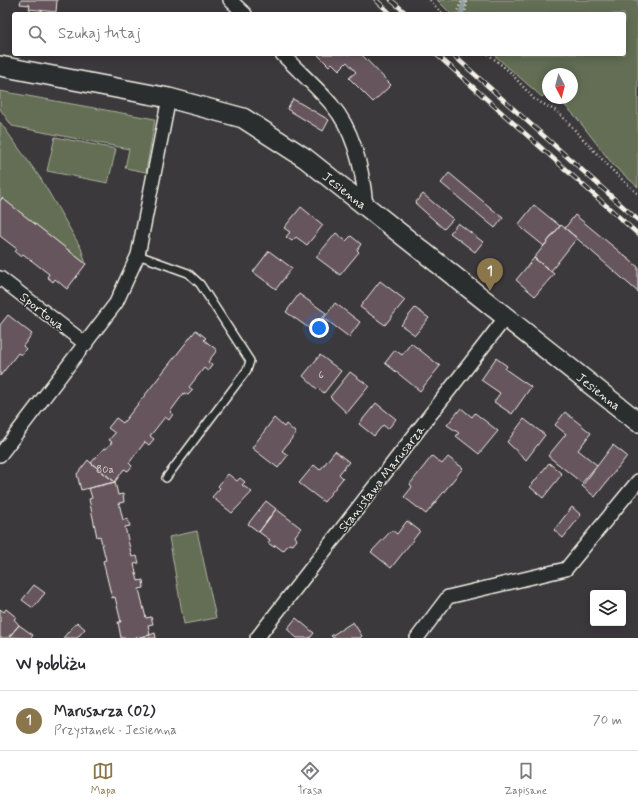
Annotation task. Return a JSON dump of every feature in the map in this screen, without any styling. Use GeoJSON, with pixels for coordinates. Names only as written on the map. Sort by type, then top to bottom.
{"type":"FeatureCollection","features":[{"type":"Feature","properties":{"kind":"street"},"geometry":{"type":"LineString","coordinates":[[230,0],[243,12]]}},
{"type":"Feature","properties":{"kind":"street"},"geometry":{"type":"LineString","coordinates":[[284,56],[333,106],[349,132],[363,178],[366,206]]}},
{"type":"Feature","properties":{"kind":"street","name":"Jesienna"},"geometry":{"type":"LineString","coordinates":[[0,66],[169,98],[243,118],[305,158],[638,422]]}},
{"type":"Feature","properties":{"kind":"street"},"geometry":{"type":"LineString","coordinates":[[0,455],[116,303],[138,255],[169,98]]}},
{"type":"Feature","properties":{"kind":"street","name":"Sportowa"},"geometry":{"type":"LineString","coordinates":[[0,278],[86,344]]}},
{"type":"Feature","properties":{"kind":"street","name":"Stanisława Marusarza"},"geometry":{"type":"LineString","coordinates":[[257,638],[506,317]]}},
{"type":"Feature","properties":{"kind":"street"},"geometry":{"type":"LineString","coordinates":[[417,638],[448,597],[566,569],[638,481]]}},
{"type":"Feature","properties":{"kind":"lane"},"geometry":{"type":"LineString","coordinates":[[138,255],[188,273],[200,284],[250,361],[247,370],[166,478]]}},
{"type":"Feature","properties":{"kind":"path"},"geometry":{"type":"LineString","coordinates":[[430,0],[442,12]]}},
{"type":"Feature","properties":{"kind":"path"},"geometry":{"type":"LineString","coordinates":[[457,12],[465,0]]}},
{"type":"Feature","properties":{"kind":"path"},"geometry":{"type":"LineString","coordinates":[[465,0],[465,12]]}},
{"type":"Feature","properties":{"kind":"path"},"geometry":{"type":"LineString","coordinates":[[490,56],[508,71],[534,99],[558,112],[614,172],[638,194]]}},
{"type":"Feature","properties":{"kind":"green space"},"geometry":{"type":"Polygon","coordinates":[[[437,0],[638,0],[638,187],[614,166],[576,117],[564,104],[578,104],[578,68],[542,68],[542,97],[495,56],[626,56],[626,12],[449,12],[437,0]]]}},
{"type":"Feature","properties":{"kind":"green space"},"geometry":{"type":"Polygon","coordinates":[[[0,91],[155,119],[146,172],[125,168],[129,149],[12,126],[0,109],[0,91]]]}},
{"type":"Feature","properties":{"kind":"green space"},"geometry":{"type":"Polygon","coordinates":[[[0,122],[41,179],[81,248],[86,264],[2,198],[0,201],[0,122]]]}},
{"type":"Feature","properties":{"kind":"green space"},"geometry":{"type":"Polygon","coordinates":[[[55,137],[116,149],[108,183],[47,171],[55,137]]]}},
{"type":"Feature","properties":{"kind":"green space"},"geometry":{"type":"Polygon","coordinates":[[[197,531],[216,618],[184,624],[169,537],[197,531]]]}},
{"type":"Feature","properties":{"kind":"building"},"geometry":{"type":"Polygon","coordinates":[[[21,0],[57,0],[56,12],[29,9],[30,5],[20,4],[21,0]]]}},
{"type":"Feature","properties":{"kind":"building"},"geometry":{"type":"Polygon","coordinates":[[[319,56],[363,56],[391,85],[373,102],[349,78],[356,72],[347,62],[339,70],[332,63],[329,66],[319,56]]]}},
{"type":"Feature","properties":{"kind":"building"},"geometry":{"type":"Polygon","coordinates":[[[293,99],[329,120],[323,131],[287,109],[293,99]]]}},
{"type":"Feature","properties":{"kind":"building"},"geometry":{"type":"Polygon","coordinates":[[[449,173],[503,218],[495,228],[441,183],[449,173]]]}},
{"type":"Feature","properties":{"kind":"building"},"geometry":{"type":"Polygon","coordinates":[[[423,194],[453,219],[444,229],[415,203],[423,194]]]}},
{"type":"Feature","properties":{"kind":"building"},"geometry":{"type":"Polygon","coordinates":[[[2,198],[86,264],[67,289],[55,279],[53,282],[47,277],[49,274],[23,254],[21,257],[15,252],[17,249],[0,236],[0,201],[2,198]]]}},
{"type":"Feature","properties":{"kind":"building"},"geometry":{"type":"Polygon","coordinates":[[[534,205],[560,226],[544,246],[518,225],[534,205]]]}},
{"type":"Feature","properties":{"kind":"building"},"geometry":{"type":"Polygon","coordinates":[[[301,207],[323,225],[307,245],[296,237],[292,241],[286,237],[290,232],[284,228],[301,207]]]}},
{"type":"Feature","properties":{"kind":"building"},"geometry":{"type":"Polygon","coordinates":[[[575,215],[638,267],[638,292],[565,228],[575,215]]]}},
{"type":"Feature","properties":{"kind":"building"},"geometry":{"type":"Polygon","coordinates":[[[458,223],[483,242],[475,252],[450,233],[458,223]]]}},
{"type":"Feature","properties":{"kind":"building"},"geometry":{"type":"Polygon","coordinates":[[[561,225],[577,238],[551,271],[534,258],[561,225]]]}},
{"type":"Feature","properties":{"kind":"building"},"geometry":{"type":"Polygon","coordinates":[[[336,233],[346,241],[351,236],[361,244],[357,250],[359,252],[340,275],[316,257],[336,233]]]}},
{"type":"Feature","properties":{"kind":"building"},"geometry":{"type":"Polygon","coordinates":[[[269,251],[292,268],[276,289],[253,272],[269,251]]]}},
{"type":"Feature","properties":{"kind":"building"},"geometry":{"type":"Polygon","coordinates":[[[534,258],[554,274],[535,296],[516,280],[534,258]]]}},
{"type":"Feature","properties":{"kind":"building"},"geometry":{"type":"Polygon","coordinates":[[[380,281],[405,300],[385,325],[360,307],[380,281]]]}},
{"type":"Feature","properties":{"kind":"building"},"geometry":{"type":"Polygon","coordinates":[[[299,294],[326,313],[313,331],[286,312],[299,294]]]}},
{"type":"Feature","properties":{"kind":"building"},"geometry":{"type":"Polygon","coordinates":[[[335,303],[360,322],[349,337],[324,318],[335,303]]]}},
{"type":"Feature","properties":{"kind":"building"},"geometry":{"type":"Polygon","coordinates":[[[415,308],[429,318],[415,335],[401,325],[415,308]]]}},
{"type":"Feature","properties":{"kind":"building"},"geometry":{"type":"Polygon","coordinates":[[[8,315],[32,334],[23,346],[26,349],[21,355],[18,353],[0,376],[0,325],[8,315]]]}},
{"type":"Feature","properties":{"kind":"building"},"geometry":{"type":"Polygon","coordinates":[[[196,330],[206,338],[204,340],[217,350],[208,362],[212,365],[208,371],[204,368],[189,387],[193,390],[188,395],[184,393],[170,412],[173,414],[169,420],[165,417],[150,436],[154,439],[149,445],[145,442],[129,463],[132,466],[128,471],[124,469],[115,482],[91,463],[104,448],[106,449],[112,442],[109,440],[115,433],[108,428],[116,418],[123,423],[196,330]]]}},
{"type":"Feature","properties":{"kind":"building"},"geometry":{"type":"Polygon","coordinates":[[[411,343],[440,366],[420,391],[385,363],[395,350],[402,355],[411,343]]]}},
{"type":"Feature","properties":{"kind":"building"},"geometry":{"type":"Polygon","coordinates":[[[320,355],[341,371],[324,393],[318,388],[317,389],[303,376],[320,355]]]}},
{"type":"Feature","properties":{"kind":"building"},"geometry":{"type":"Polygon","coordinates":[[[496,358],[507,366],[505,369],[531,387],[512,414],[494,402],[500,393],[481,380],[496,358]]]}},
{"type":"Feature","properties":{"kind":"building"},"geometry":{"type":"Polygon","coordinates":[[[350,372],[369,386],[347,413],[330,397],[350,372]]]}},
{"type":"Feature","properties":{"kind":"building"},"geometry":{"type":"Polygon","coordinates":[[[376,403],[396,419],[388,429],[383,425],[374,436],[359,424],[376,403]]]}},
{"type":"Feature","properties":{"kind":"building"},"geometry":{"type":"Polygon","coordinates":[[[461,408],[472,417],[475,413],[498,431],[479,454],[456,436],[459,433],[447,425],[461,408]]]}},
{"type":"Feature","properties":{"kind":"building"},"geometry":{"type":"Polygon","coordinates":[[[565,412],[591,433],[578,450],[597,465],[582,483],[548,456],[566,434],[555,425],[565,412]]]}},
{"type":"Feature","properties":{"kind":"building"},"geometry":{"type":"Polygon","coordinates":[[[274,418],[284,427],[286,424],[296,433],[282,451],[288,455],[278,468],[252,448],[274,418]]]}},
{"type":"Feature","properties":{"kind":"building"},"geometry":{"type":"Polygon","coordinates":[[[524,419],[545,435],[526,460],[507,442],[524,419]]]}},
{"type":"Feature","properties":{"kind":"building"},"geometry":{"type":"Polygon","coordinates":[[[613,445],[627,456],[595,497],[582,486],[613,445]]]}},
{"type":"Feature","properties":{"kind":"building"},"geometry":{"type":"Polygon","coordinates":[[[335,451],[349,462],[339,474],[343,478],[324,502],[299,483],[314,465],[320,470],[335,451]]]}},
{"type":"Feature","properties":{"kind":"building"},"geometry":{"type":"Polygon","coordinates":[[[432,456],[442,464],[448,457],[463,468],[426,514],[404,497],[412,487],[410,484],[432,456]]]}},
{"type":"Feature","properties":{"kind":"building"},"geometry":{"type":"Polygon","coordinates":[[[88,460],[115,482],[81,490],[77,474],[88,460]]]}},
{"type":"Feature","properties":{"kind":"building"},"geometry":{"type":"Polygon","coordinates":[[[549,463],[562,474],[543,498],[530,487],[549,463]]]}},
{"type":"Feature","properties":{"kind":"building"},"geometry":{"type":"Polygon","coordinates":[[[228,474],[237,481],[240,478],[245,482],[242,485],[252,492],[232,513],[212,497],[220,488],[218,486],[228,474]]]}},
{"type":"Feature","properties":{"kind":"building"},"geometry":{"type":"Polygon","coordinates":[[[115,482],[118,495],[123,494],[124,502],[119,503],[123,520],[128,519],[130,526],[125,527],[132,557],[137,556],[139,563],[134,564],[138,581],[143,580],[144,588],[139,589],[146,618],[151,617],[153,624],[148,625],[150,635],[136,638],[121,638],[118,622],[121,622],[115,597],[112,598],[103,561],[106,560],[100,536],[97,537],[89,499],[92,498],[89,488],[115,482]]]}},
{"type":"Feature","properties":{"kind":"building"},"geometry":{"type":"Polygon","coordinates":[[[266,501],[276,509],[259,532],[248,524],[266,501]]]}},
{"type":"Feature","properties":{"kind":"building"},"geometry":{"type":"Polygon","coordinates":[[[572,507],[581,515],[563,538],[554,530],[572,507]]]}},
{"type":"Feature","properties":{"kind":"building"},"geometry":{"type":"Polygon","coordinates":[[[276,509],[301,528],[295,536],[297,540],[293,545],[289,544],[283,551],[275,545],[274,547],[268,543],[270,540],[259,532],[276,509]]]}},
{"type":"Feature","properties":{"kind":"building"},"geometry":{"type":"Polygon","coordinates":[[[407,521],[420,531],[391,568],[371,552],[392,530],[397,534],[407,521]]]}},
{"type":"Feature","properties":{"kind":"building"},"geometry":{"type":"Polygon","coordinates":[[[34,585],[45,593],[33,608],[22,600],[34,585]]]}},
{"type":"Feature","properties":{"kind":"building"},"geometry":{"type":"Polygon","coordinates":[[[0,609],[4,612],[6,609],[16,617],[14,619],[19,625],[8,638],[0,638],[0,609]]]}},
{"type":"Feature","properties":{"kind":"building"},"geometry":{"type":"Polygon","coordinates":[[[296,618],[314,633],[310,638],[297,638],[287,629],[296,618]]]}},
{"type":"Feature","properties":{"kind":"building"},"geometry":{"type":"Polygon","coordinates":[[[77,622],[85,629],[77,638],[63,638],[77,622]]]}},
{"type":"Feature","properties":{"kind":"building"},"geometry":{"type":"Polygon","coordinates":[[[353,622],[362,636],[360,638],[333,638],[331,636],[353,622]]]}},
{"type":"Feature","properties":{"kind":"building"},"geometry":{"type":"Polygon","coordinates":[[[19,625],[33,635],[31,638],[9,637],[19,625]]]}},
{"type":"Feature","properties":{"kind":"building"},"geometry":{"type":"Polygon","coordinates":[[[155,633],[156,638],[136,638],[150,635],[155,633]]]}},
{"type":"Feature","properties":{"kind":"waterway"},"geometry":{"type":"LineString","coordinates":[[462,12],[465,0]]}},
{"type":"Feature","properties":{"kind":"railway"},"geometry":{"type":"LineString","coordinates":[[376,0],[389,12]]}},
{"type":"Feature","properties":{"kind":"railway"},"geometry":{"type":"LineString","coordinates":[[391,0],[405,12]]}},
{"type":"Feature","properties":{"kind":"railway"},"geometry":{"type":"LineString","coordinates":[[438,56],[638,234]]}},
{"type":"Feature","properties":{"kind":"railway"},"geometry":{"type":"LineString","coordinates":[[454,56],[638,220]]}},
{"type":"Feature","properties":{"kind":"place","name":"Marusarza (02)"},"geometry":{"type":"Point","coordinates":[490,291]}}]}
